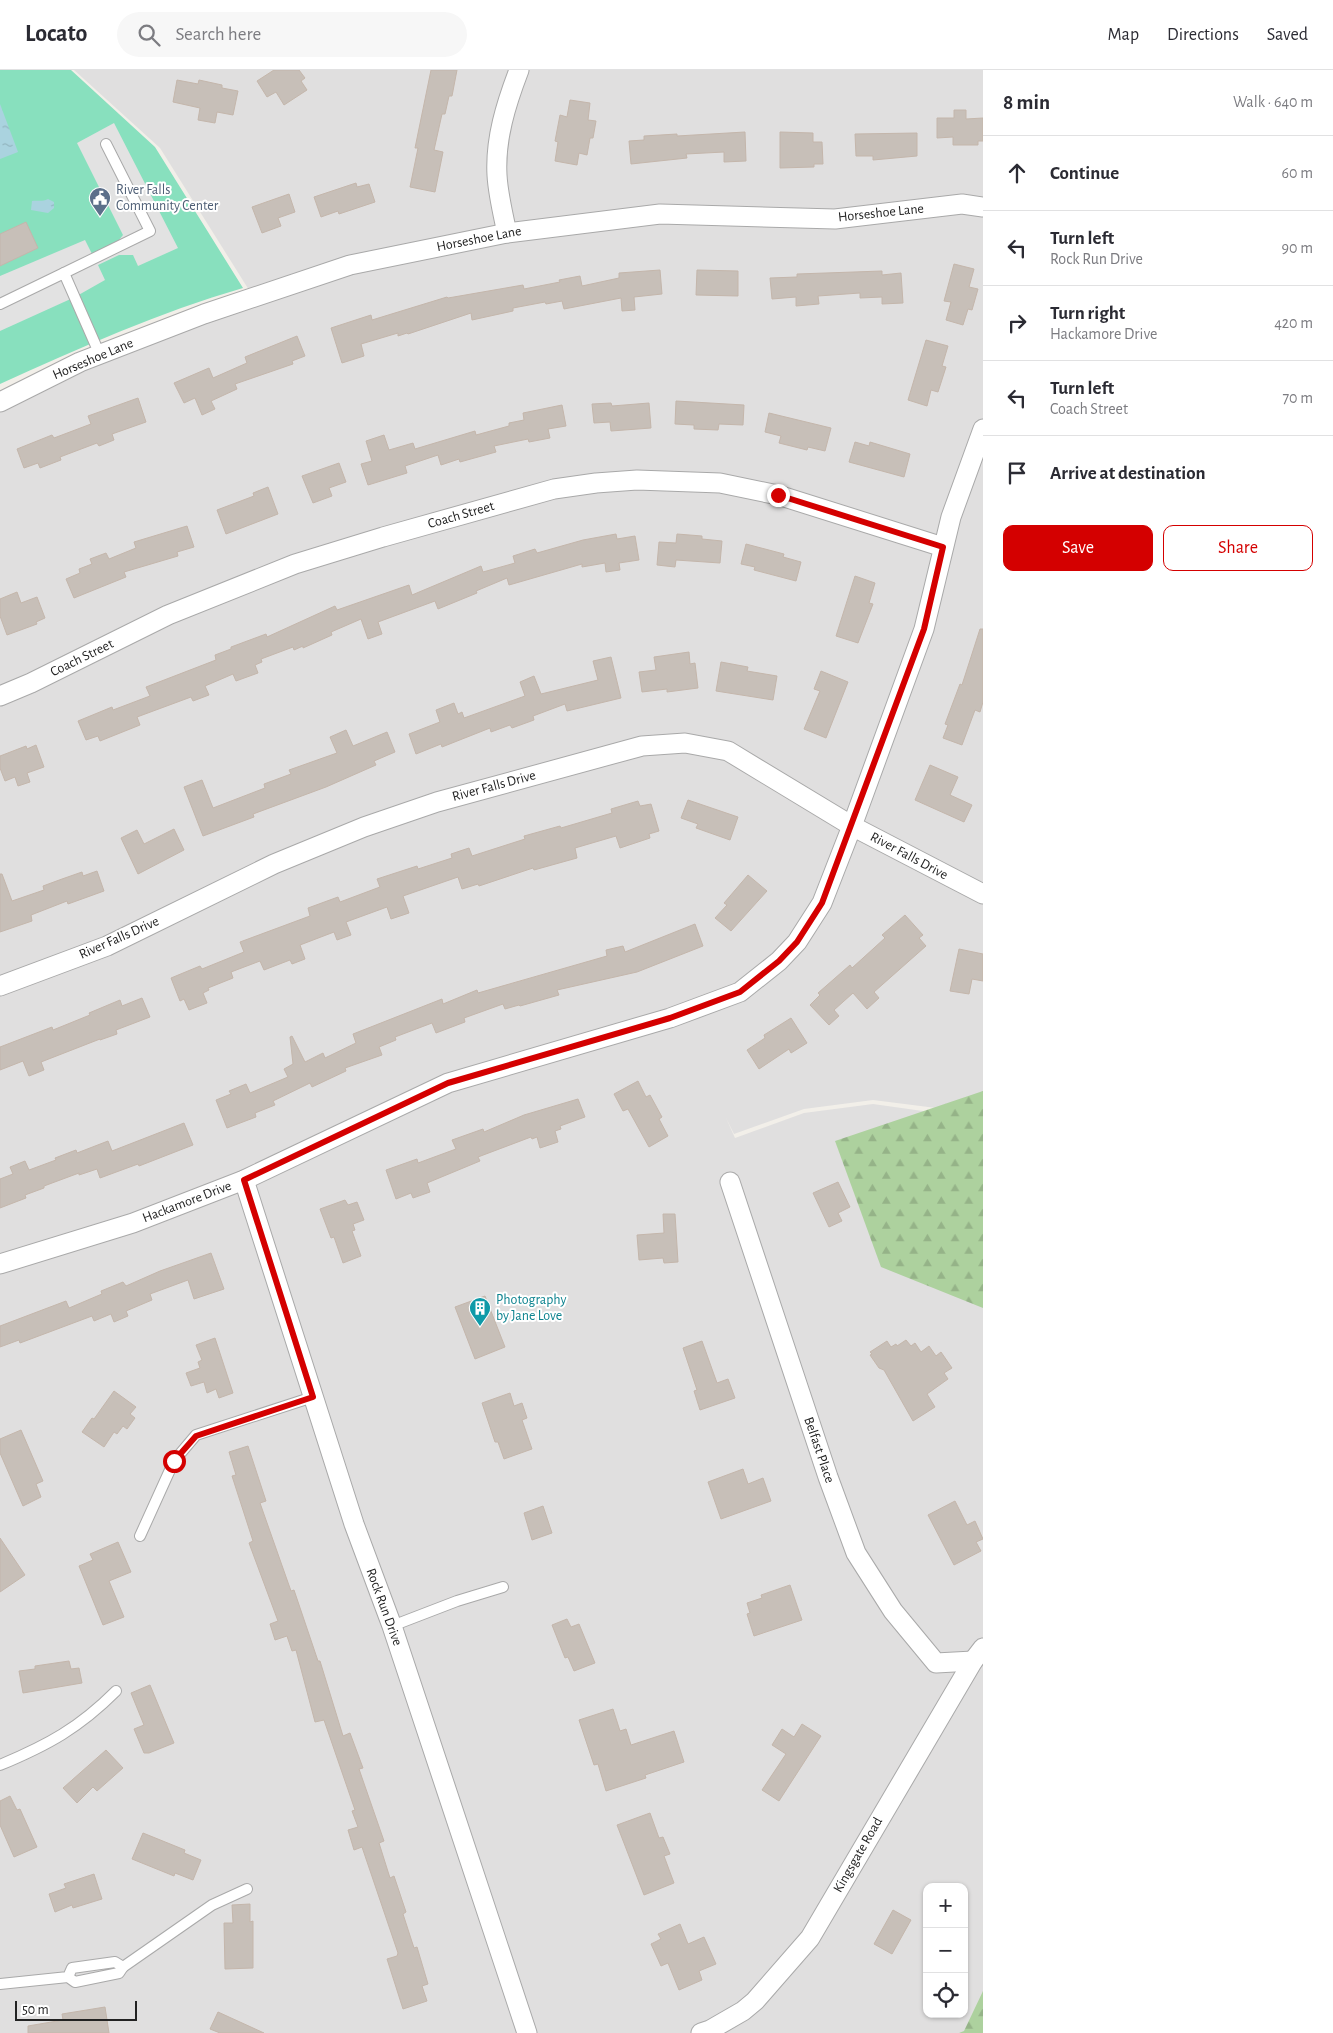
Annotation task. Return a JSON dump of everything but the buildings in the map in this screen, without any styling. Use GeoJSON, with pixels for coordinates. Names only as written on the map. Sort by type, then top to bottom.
{"type":"FeatureCollection","features":[{"type":"Feature","properties":{"kind":"street"},"geometry":{"type":"LineString","coordinates":[[507,233],[497,176],[498,139],[508,97],[519,70]]}},
{"type":"Feature","properties":{"kind":"street","name":"Horseshoe Lane"},"geometry":{"type":"LineString","coordinates":[[0,402],[100,355],[204,314],[350,265],[507,233],[660,214],[836,219],[962,204],[983,207]]}},
{"type":"Feature","properties":{"kind":"street","name":"Hackamore Drive"},"geometry":{"type":"LineString","coordinates":[[0,1264],[133,1223],[244,1180],[448,1083],[670,1018],[740,992],[779,961],[797,942],[822,903],[852,826],[924,629],[951,517],[983,429]]}},
{"type":"Feature","properties":{"kind":"street","name":"Coach Street"},"geometry":{"type":"LineString","coordinates":[[0,696],[31,683],[168,615],[295,564],[554,489],[579,485],[637,480],[720,483],[778,495],[943,547]]}},
{"type":"Feature","properties":{"kind":"street","name":"River Falls Drive"},"geometry":{"type":"LineString","coordinates":[[0,986],[107,946],[274,864],[364,828],[436,802],[642,746],[685,743],[728,751],[852,826],[983,894]]}},
{"type":"Feature","properties":{"kind":"street","name":"Rock Run Drive"},"geometry":{"type":"LineString","coordinates":[[244,1180],[354,1524],[392,1626],[527,2033]]}},
{"type":"Feature","properties":{"kind":"street","name":"Belfast Place"},"geometry":{"type":"LineString","coordinates":[[730,1182],[825,1468],[856,1553],[893,1612],[936,1663],[978,1654]]}},
{"type":"Feature","properties":{"kind":"street","name":"Kingsgate Road"},"geometry":{"type":"LineString","coordinates":[[701,2033],[743,2012],[755,2001],[810,1938],[978,1654]]}},
{"type":"Feature","properties":{"kind":"lane"},"geometry":{"type":"LineString","coordinates":[[0,304],[150,231],[106,144]]}},
{"type":"Feature","properties":{"kind":"lane"},"geometry":{"type":"LineString","coordinates":[[64,273],[100,355]]}},
{"type":"Feature","properties":{"kind":"lane"},"geometry":{"type":"LineString","coordinates":[[140,1536],[174,1461],[196,1436],[313,1397]]}},
{"type":"Feature","properties":{"kind":"lane"},"geometry":{"type":"LineString","coordinates":[[392,1626],[457,1601],[503,1587]]}},
{"type":"Feature","properties":{"kind":"lane"},"geometry":{"type":"LineString","coordinates":[[0,1765],[36,1750],[69,1731],[92,1714],[116,1691]]}},
{"type":"Feature","properties":{"kind":"lane"},"geometry":{"type":"LineString","coordinates":[[0,1984],[68,1976],[74,1982],[119,1973],[123,1967],[212,1905],[247,1889]]}},
{"type":"Feature","properties":{"kind":"shaded area"},"geometry":{"type":"Polygon","coordinates":[[[74,70],[983,70],[983,1124],[944,1109],[873,1100],[804,1109],[734,1134],[726,1118],[735,1138],[804,1113],[873,1104],[944,1114],[983,1128],[983,2033],[0,2033],[0,402],[254,298],[160,148],[74,70]]]}},
{"type":"Feature","properties":{"kind":"shaded area"},"geometry":{"type":"Polygon","coordinates":[[[114,123],[178,248],[138,266],[133,255],[119,255],[98,265],[105,280],[75,297],[0,331],[0,276],[85,240],[93,256],[114,246],[123,235],[77,143],[114,123]]]}},
{"type":"Feature","properties":{"kind":"green space","name":"River Falls Community Center"},"geometry":{"type":"Polygon","coordinates":[[[0,70],[71,70],[155,147],[243,288],[150,319],[0,384],[0,70]]]}},
{"type":"Feature","properties":{"kind":"green space"},"geometry":{"type":"Polygon","coordinates":[[[983,1091],[983,1308],[881,1267],[835,1141],[983,1091]]]}},
{"type":"Feature","properties":{"kind":"green space"},"geometry":{"type":"Polygon","coordinates":[[[983,1991],[983,2033],[959,2033],[964,2031],[983,1991]]]}},
{"type":"Feature","properties":{"kind":"water"},"geometry":{"type":"Polygon","coordinates":[[[0,104],[18,152],[0,159],[0,104]]]}},
{"type":"Feature","properties":{"kind":"water"},"geometry":{"type":"Polygon","coordinates":[[[48,199],[54,202],[54,208],[48,213],[31,210],[32,201],[48,199]]]}},
{"type":"Feature","properties":{"kind":"place","name":"River Falls Community Center"},"geometry":{"type":"Point","coordinates":[100,217]}},
{"type":"Feature","properties":{"kind":"place","name":"Photography by Jane Love"},"geometry":{"type":"Point","coordinates":[480,1327]}},
{"type":"Feature","properties":{"kind":"route"},"geometry":{"type":"LineString","coordinates":[[174,1461],[196,1436],[313,1397],[244,1180],[448,1083],[670,1018],[740,992],[779,961],[797,942],[822,903],[924,629],[943,547],[778,495]]}}]}
